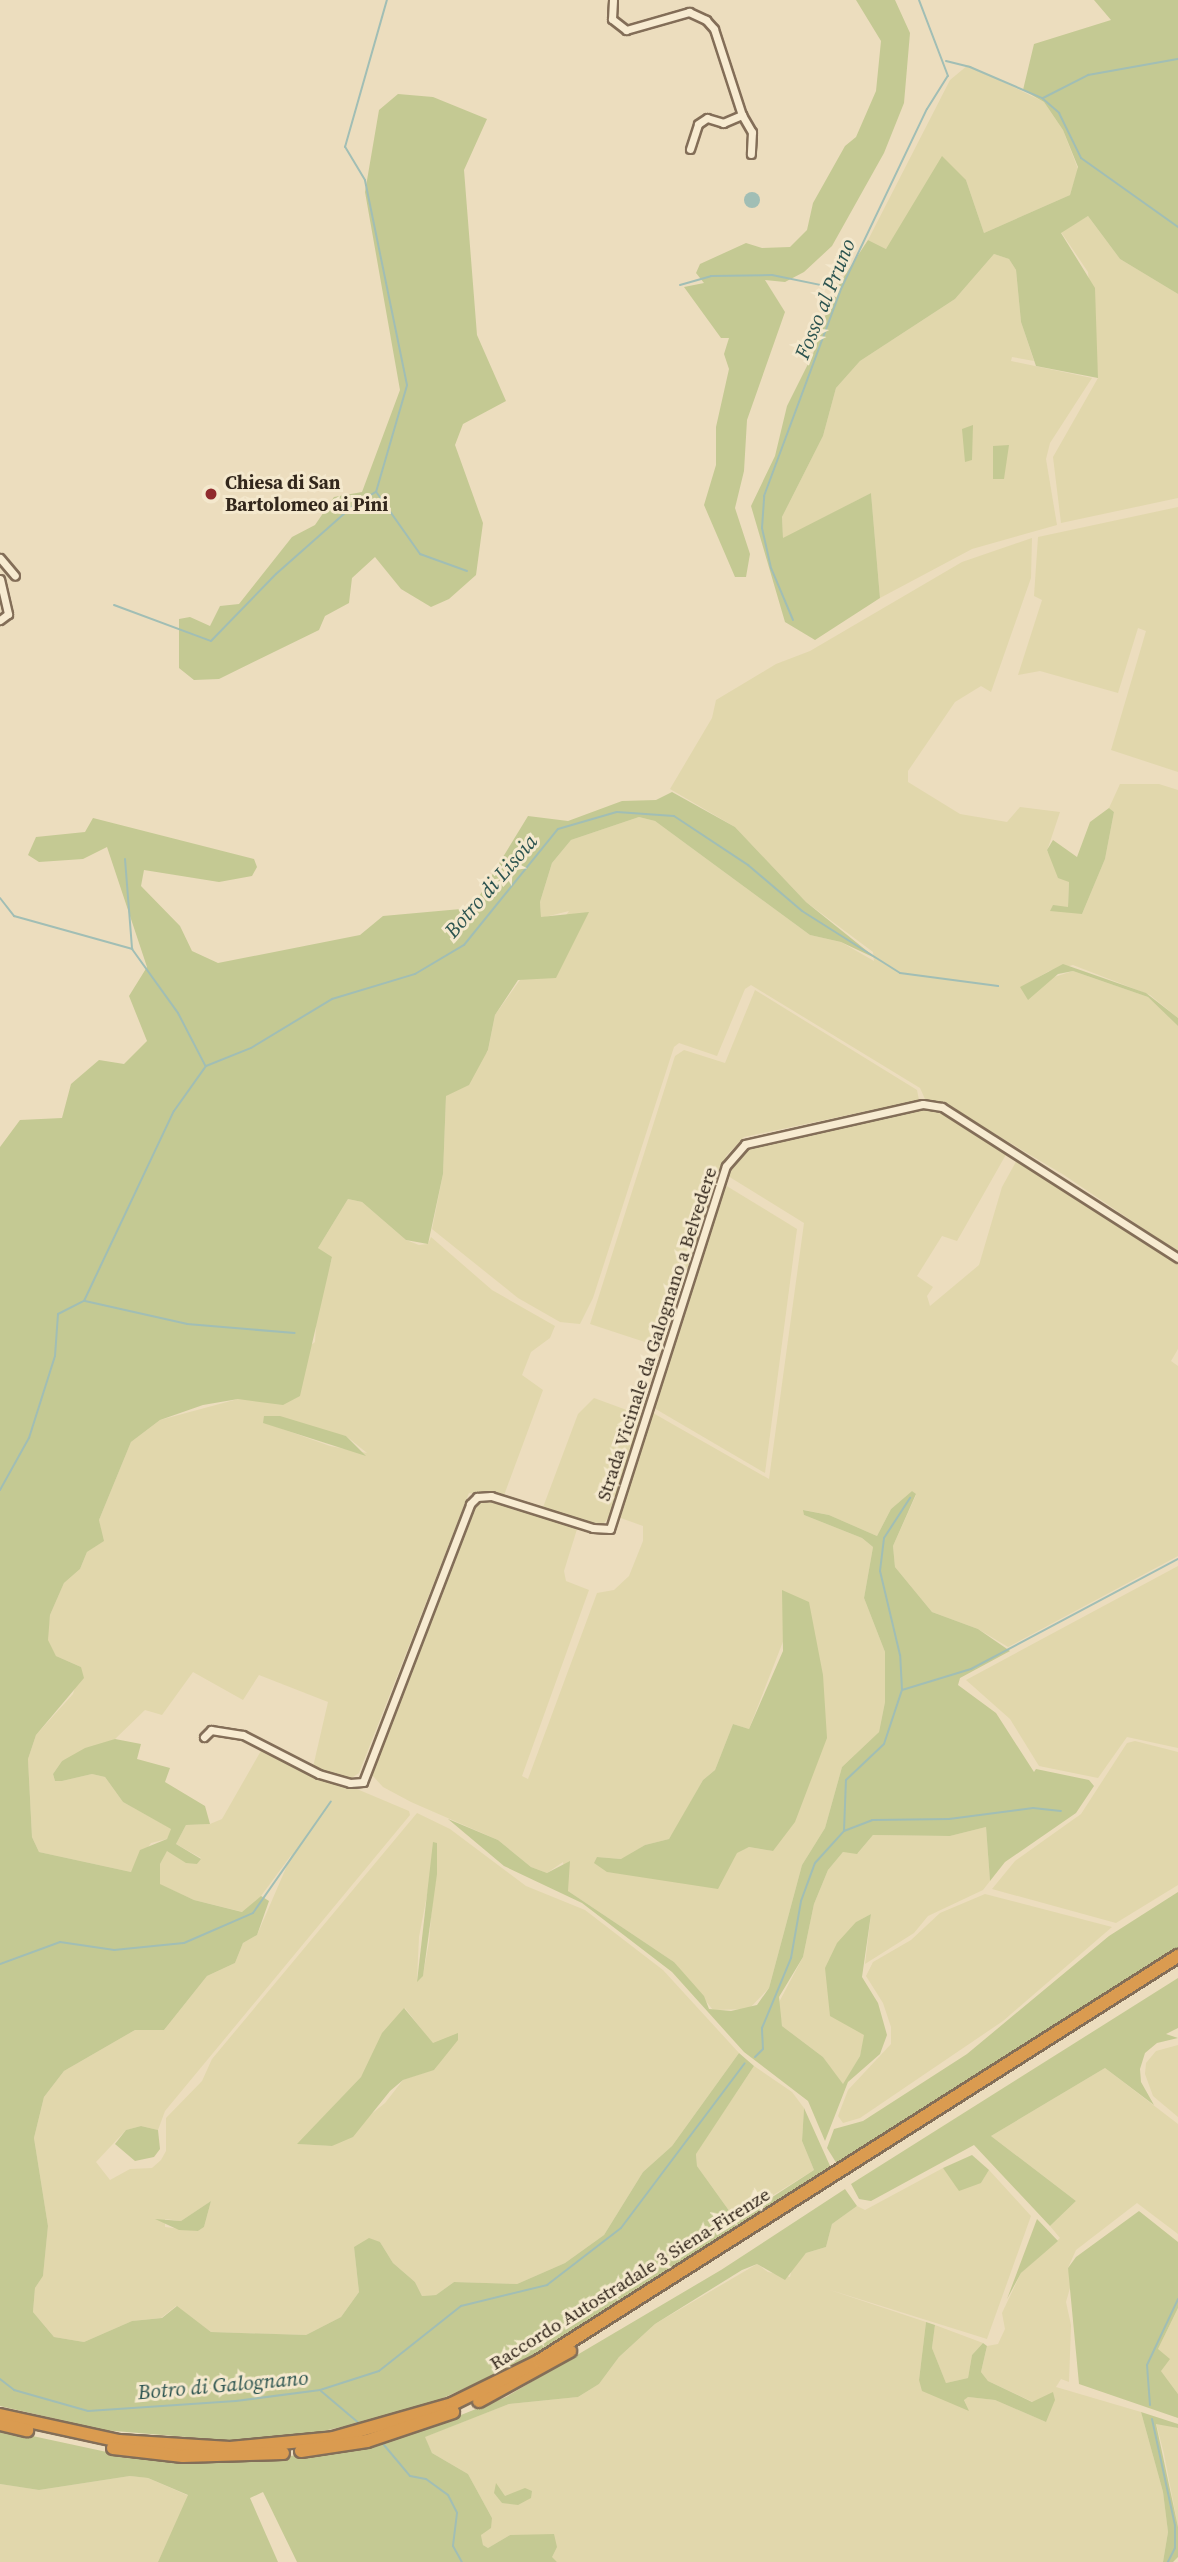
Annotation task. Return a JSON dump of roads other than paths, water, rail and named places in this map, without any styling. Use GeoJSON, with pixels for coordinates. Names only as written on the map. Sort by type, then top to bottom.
{"type":"FeatureCollection","features":[{"type":"Feature","properties":{"kind":"highway","name":"Raccordo Autostradale 3 Siena-Firenze"},"geometry":{"type":"LineString","coordinates":[[0,2415],[119,2441],[230,2448],[333,2438],[453,2404],[539,2361],[1178,1956]]}},
{"type":"Feature","properties":{"kind":"highway","name":"Raccordo Autostradale 3 Siena-Firenze"},"geometry":{"type":"LineString","coordinates":[[0,2424],[133,2452],[220,2457],[339,2447],[437,2419],[542,2370],[1178,1966]]}},
{"type":"Feature","properties":{"kind":"street"},"geometry":{"type":"LineString","coordinates":[[613,0],[612,19],[626,30],[689,12],[706,20],[720,45],[742,115],[752,132],[751,154]]}},
{"type":"Feature","properties":{"kind":"street"},"geometry":{"type":"LineString","coordinates":[[690,149],[698,124],[706,118],[723,123],[742,115]]}},
{"type":"Feature","properties":{"kind":"street"},"geometry":{"type":"LineString","coordinates":[[0,558],[15,576]]}},
{"type":"Feature","properties":{"kind":"street"},"geometry":{"type":"LineString","coordinates":[[0,579],[8,614],[0,620]]}},
{"type":"Feature","properties":{"kind":"street","name":"Strada Vicinale da Galognano a Belvedere"},"geometry":{"type":"LineString","coordinates":[[204,1737],[211,1730],[243,1735],[319,1774],[362,1782],[470,1504],[477,1497],[491,1496],[601,1531],[610,1529],[726,1166],[745,1144],[923,1104],[942,1107],[1178,1258]]}},
{"type":"Feature","properties":{"kind":"water"},"geometry":{"type":"Polygon","coordinates":[[[752,192],[758,194],[758,206],[752,208],[746,206],[744,200],[746,194],[752,192]]]}},
{"type":"Feature","properties":{"kind":"waterway"},"geometry":{"type":"LineString","coordinates":[[114,605],[211,641],[276,574],[354,505],[376,492],[407,385],[365,180],[345,147],[387,0]]}},
{"type":"Feature","properties":{"kind":"waterway","name":"Fosso al Pruno"},"geometry":{"type":"LineString","coordinates":[[793,620],[771,568],[762,528],[764,496],[841,289],[927,109],[948,76],[919,0]]}},
{"type":"Feature","properties":{"kind":"waterway"},"geometry":{"type":"LineString","coordinates":[[1043,98],[1088,75],[1178,59]]}},
{"type":"Feature","properties":{"kind":"waterway"},"geometry":{"type":"LineString","coordinates":[[946,61],[970,67],[1042,98],[1059,113],[1081,158],[1178,227]]}},
{"type":"Feature","properties":{"kind":"waterway"},"geometry":{"type":"LineString","coordinates":[[680,285],[711,276],[772,275],[840,289]]}},
{"type":"Feature","properties":{"kind":"waterway"},"geometry":{"type":"LineString","coordinates":[[377,493],[420,554],[467,571]]}},
{"type":"Feature","properties":{"kind":"waterway","name":"Botro di Lisoia"},"geometry":{"type":"LineString","coordinates":[[0,1490],[29,1438],[55,1356],[58,1314],[84,1301],[174,1111],[206,1066],[251,1048],[332,999],[415,974],[464,945],[558,829],[617,812],[674,816],[748,865],[802,911],[900,973],[998,986]]}},
{"type":"Feature","properties":{"kind":"waterway"},"geometry":{"type":"LineString","coordinates":[[125,859],[132,948]]}},
{"type":"Feature","properties":{"kind":"waterway"},"geometry":{"type":"LineString","coordinates":[[0,898],[14,916],[132,949],[178,1013],[205,1065]]}},
{"type":"Feature","properties":{"kind":"waterway"},"geometry":{"type":"LineString","coordinates":[[85,1301],[187,1324],[295,1333]]}},
{"type":"Feature","properties":{"kind":"waterway","name":"Botro di Galognano"},"geometry":{"type":"LineString","coordinates":[[755,2057],[763,2049],[762,2028],[791,1958],[801,1901],[815,1863],[844,1831],[846,1780],[884,1744],[902,1690],[900,1655],[880,1571],[884,1538],[910,1498]]}},
{"type":"Feature","properties":{"kind":"waterway"},"geometry":{"type":"LineString","coordinates":[[902,1690],[971,1669],[1178,1559]]}},
{"type":"Feature","properties":{"kind":"waterway"},"geometry":{"type":"LineString","coordinates":[[0,1964],[60,1942],[114,1950],[184,1943],[253,1913],[331,1801]]}},
{"type":"Feature","properties":{"kind":"waterway"},"geometry":{"type":"LineString","coordinates":[[844,1831],[872,1820],[949,1819],[1033,1808],[1061,1811]]}},
{"type":"Feature","properties":{"kind":"waterway","name":"Botro di Galognano"},"geometry":{"type":"LineString","coordinates":[[0,2379],[14,2390],[88,2411],[236,2401],[320,2390],[379,2371],[461,2306],[547,2285],[621,2228],[745,2063]]}},
{"type":"Feature","properties":{"kind":"waterway"},"geometry":{"type":"LineString","coordinates":[[1150,2405],[1147,2365],[1178,2299]]}},
{"type":"Feature","properties":{"kind":"waterway"},"geometry":{"type":"LineString","coordinates":[[321,2391],[360,2424]]}},
{"type":"Feature","properties":{"kind":"waterway"},"geometry":{"type":"LineString","coordinates":[[1152,2419],[1175,2525],[1175,2548],[1168,2562]]}},
{"type":"Feature","properties":{"kind":"waterway"},"geometry":{"type":"LineString","coordinates":[[384,2445],[410,2476],[426,2479],[448,2495],[457,2513],[453,2546],[462,2562]]}},
{"type":"Feature","properties":{"kind":"place","name":"Chiesa di San Bartolomeo ai Pini"},"geometry":{"type":"Point","coordinates":[211,494]}}]}
